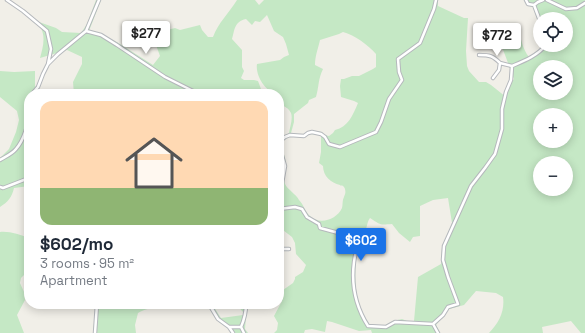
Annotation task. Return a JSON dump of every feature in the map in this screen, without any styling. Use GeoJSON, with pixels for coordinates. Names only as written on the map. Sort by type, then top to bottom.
{"type":"FeatureCollection","features":[{"type":"Feature","properties":{"kind":"street"},"geometry":{"type":"LineString","coordinates":[[7,0],[47,31],[51,49],[48,64],[36,89]]}},
{"type":"Feature","properties":{"kind":"street"},"geometry":{"type":"LineString","coordinates":[[48,64],[86,31],[99,0]]}},
{"type":"Feature","properties":{"kind":"street"},"geometry":{"type":"LineString","coordinates":[[284,138],[290,135],[304,136],[312,132],[321,134],[329,144],[340,147],[376,132],[389,99],[402,80],[399,72],[398,59],[420,43],[434,9],[436,0]]}},
{"type":"Feature","properties":{"kind":"street"},"geometry":{"type":"LineString","coordinates":[[526,0],[528,4],[534,5],[543,0]]}},
{"type":"Feature","properties":{"kind":"street"},"geometry":{"type":"LineString","coordinates":[[547,0],[566,9],[577,8],[585,3]]}},
{"type":"Feature","properties":{"kind":"street"},"geometry":{"type":"LineString","coordinates":[[534,5],[537,12]]}},
{"type":"Feature","properties":{"kind":"street"},"geometry":{"type":"LineString","coordinates":[[86,31],[101,35],[117,44],[165,77],[189,89]]}},
{"type":"Feature","properties":{"kind":"street"},"geometry":{"type":"LineString","coordinates":[[479,55],[494,57],[500,63],[512,66],[539,52]]}},
{"type":"Feature","properties":{"kind":"street"},"geometry":{"type":"LineString","coordinates":[[493,78],[499,70],[500,63]]}},
{"type":"Feature","properties":{"kind":"street"},"geometry":{"type":"LineString","coordinates":[[284,208],[295,207],[302,209],[307,217],[319,224],[320,228],[358,240],[354,262],[353,287],[362,318],[368,326],[386,327],[395,322],[433,324],[443,315],[448,307],[458,304],[443,260],[444,246],[471,186],[495,154],[502,129],[502,109],[506,92],[512,80],[512,66]]}},
{"type":"Feature","properties":{"kind":"street"},"geometry":{"type":"LineString","coordinates":[[0,160],[16,149],[24,135]]}},
{"type":"Feature","properties":{"kind":"street"},"geometry":{"type":"LineString","coordinates":[[0,187],[4,188],[24,180]]}},
{"type":"Feature","properties":{"kind":"street"},"geometry":{"type":"LineString","coordinates":[[284,249],[290,248]]}},
{"type":"Feature","properties":{"kind":"street"},"geometry":{"type":"LineString","coordinates":[[95,333],[97,309]]}},
{"type":"Feature","properties":{"kind":"street"},"geometry":{"type":"LineString","coordinates":[[212,309],[218,319],[229,327],[233,333]]}},
{"type":"Feature","properties":{"kind":"street"},"geometry":{"type":"LineString","coordinates":[[244,333],[241,328],[246,309]]}},
{"type":"Feature","properties":{"kind":"street"},"geometry":{"type":"LineString","coordinates":[[433,324],[438,333]]}},
{"type":"Feature","properties":{"kind":"street"},"geometry":{"type":"LineString","coordinates":[[229,327],[241,328]]}},
{"type":"Feature","properties":{"kind":"green space"},"geometry":{"type":"Polygon","coordinates":[[[5,0],[8,0],[39,22],[56,28],[62,32],[81,33],[87,24],[96,0],[101,0],[89,31],[113,40],[153,65],[160,56],[151,31],[175,28],[180,30],[200,25],[208,37],[213,37],[237,0],[255,0],[259,5],[264,0],[438,0],[438,6],[464,18],[468,18],[466,51],[467,66],[469,71],[479,82],[486,82],[506,97],[514,79],[493,23],[499,27],[519,31],[521,41],[529,57],[536,52],[573,52],[573,12],[535,12],[533,7],[527,4],[524,0],[585,0],[585,333],[581,333],[571,321],[542,327],[543,333],[489,333],[496,325],[502,312],[503,297],[496,293],[476,291],[464,305],[449,309],[436,325],[440,333],[372,333],[371,330],[359,331],[327,321],[325,332],[312,329],[305,330],[304,333],[274,333],[277,330],[278,323],[274,316],[278,309],[284,309],[284,289],[293,283],[295,277],[303,272],[306,265],[296,254],[295,243],[292,237],[284,231],[284,182],[298,198],[307,213],[319,221],[333,218],[340,212],[345,191],[343,186],[334,183],[326,176],[323,166],[319,163],[321,152],[321,135],[310,134],[304,137],[290,136],[284,140],[284,137],[289,133],[292,115],[284,106],[284,89],[268,89],[262,83],[257,68],[257,64],[280,60],[289,55],[283,37],[274,31],[267,15],[260,22],[255,21],[252,25],[246,19],[239,22],[236,26],[232,39],[242,50],[242,67],[244,71],[241,78],[244,80],[258,81],[261,89],[74,89],[73,82],[82,64],[82,57],[67,50],[40,58],[44,41],[41,28],[36,22],[5,0]],[[343,32],[320,40],[315,65],[323,69],[320,76],[316,97],[309,100],[308,103],[294,114],[294,122],[291,133],[304,135],[313,131],[322,132],[324,135],[329,136],[335,130],[347,123],[352,116],[358,103],[341,97],[341,79],[359,76],[376,67],[376,54],[357,38],[343,32]],[[448,198],[433,200],[420,206],[420,236],[413,237],[410,242],[399,233],[392,224],[380,224],[370,218],[363,234],[364,236],[359,238],[355,272],[357,294],[360,305],[370,325],[384,326],[393,321],[402,319],[414,321],[418,277],[441,264],[442,248],[452,223],[448,198]]]}},
{"type":"Feature","properties":{"kind":"green space"},"geometry":{"type":"Polygon","coordinates":[[[0,71],[35,71],[35,89],[24,89],[24,187],[14,188],[9,199],[0,207],[0,158],[9,149],[19,120],[17,111],[0,97],[0,71]]]}},
{"type":"Feature","properties":{"kind":"green space"},"geometry":{"type":"Polygon","coordinates":[[[284,155],[286,169],[284,178],[284,155]]]}},
{"type":"Feature","properties":{"kind":"green space"},"geometry":{"type":"Polygon","coordinates":[[[0,232],[4,232],[24,236],[24,275],[21,278],[20,283],[24,292],[24,302],[17,315],[24,333],[0,333],[0,232]]]}},
{"type":"Feature","properties":{"kind":"green space"},"geometry":{"type":"Polygon","coordinates":[[[95,309],[148,309],[138,313],[135,325],[136,333],[93,333],[95,309]]]}},
{"type":"Feature","properties":{"kind":"green space"},"geometry":{"type":"Polygon","coordinates":[[[210,309],[215,309],[221,318],[243,315],[243,312],[240,309],[247,309],[245,329],[248,333],[231,333],[230,330],[218,321],[210,309]]]}}]}
